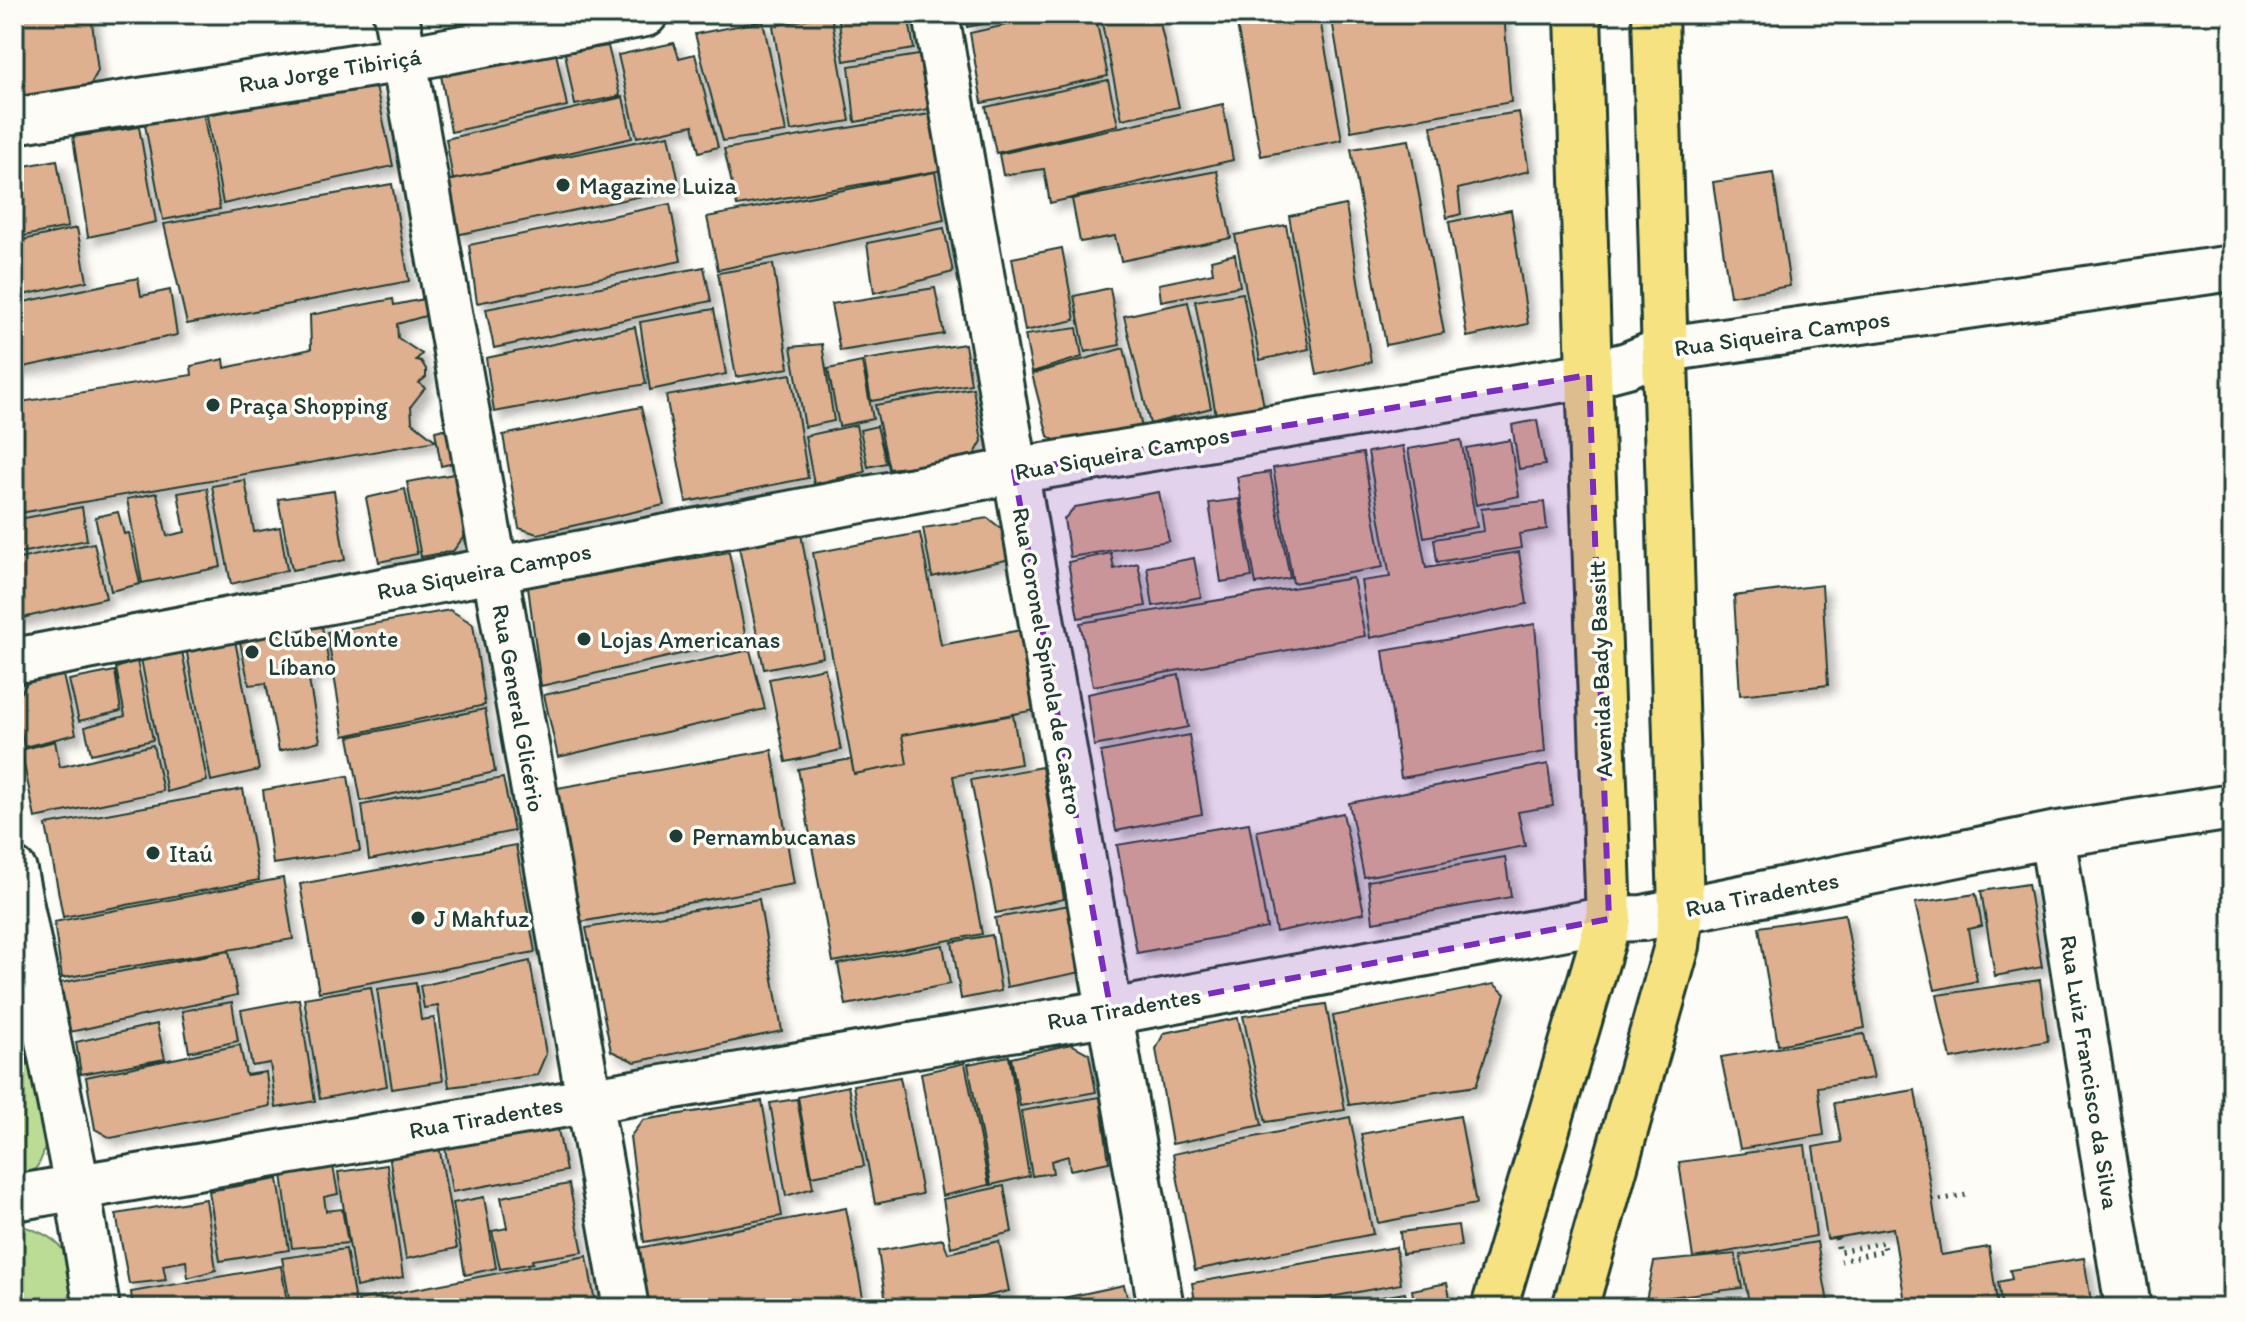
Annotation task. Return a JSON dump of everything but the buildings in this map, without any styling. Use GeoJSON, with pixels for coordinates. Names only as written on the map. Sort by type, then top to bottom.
{"type":"FeatureCollection","features":[{"type":"Feature","properties":{"kind":"main road","name":"Avenida Bady Bassitt"},"geometry":{"type":"LineString","coordinates":[[1494,1308],[1609,919],[1578,14]]}},
{"type":"Feature","properties":{"kind":"main road"},"geometry":{"type":"LineString","coordinates":[[1575,1308],[1677,946],[1681,909],[1655,14]]}},
{"type":"Feature","properties":{"kind":"street","name":"Rua General Glicério"},"geometry":{"type":"LineString","coordinates":[[396,14],[626,1308]]}},
{"type":"Feature","properties":{"kind":"street","name":"Rua Jorge Tibiriçá"},"geometry":{"type":"LineString","coordinates":[[14,121],[404,59],[645,14]]}},
{"type":"Feature","properties":{"kind":"street","name":"Rua Coronel Spínola de Castro"},"geometry":{"type":"LineString","coordinates":[[936,14],[1161,1308]]}},
{"type":"Feature","properties":{"kind":"street","name":"Rua Siqueira Campos"},"geometry":{"type":"LineString","coordinates":[[14,661],[1014,471],[1589,375],[1627,365],[1666,349],[2232,268]]}},
{"type":"Feature","properties":{"kind":"street","name":"Rua Tiradentes"},"geometry":{"type":"LineString","coordinates":[[14,1198],[1111,1012],[1609,919],[1643,918],[2052,835],[2232,807]]}},
{"type":"Feature","properties":{"kind":"street","name":"Rua Luiz Francisco da Silva"},"geometry":{"type":"LineString","coordinates":[[2052,835],[2128,1308]]}},
{"type":"Feature","properties":{"kind":"street"},"geometry":{"type":"LineString","coordinates":[[14,871],[77,1186],[97,1308]]}},
{"type":"Feature","properties":{"kind":"path"},"geometry":{"type":"LineString","coordinates":[[1932,1201],[1966,1195]]}},
{"type":"Feature","properties":{"kind":"path"},"geometry":{"type":"LineString","coordinates":[[1836,1238],[1839,1252],[1883,1242],[1885,1250],[1841,1261]]}},
{"type":"Feature","properties":{"kind":"highlighted area"},"geometry":{"type":"Polygon","coordinates":[[[1589,375],[1609,919],[1111,1012],[1014,471],[1589,375]]]}},
{"type":"Feature","properties":{"kind":"green space"},"geometry":{"type":"Polygon","coordinates":[[[14,978],[46,1142],[37,1167],[28,1175],[14,1180],[14,978]]]}},
{"type":"Feature","properties":{"kind":"green space"},"geometry":{"type":"Polygon","coordinates":[[[19,1225],[50,1237],[59,1245],[69,1264],[77,1308],[14,1308],[14,1226],[19,1225]]]}},
{"type":"Feature","properties":{"kind":"place","name":"Magazine Luiza"},"geometry":{"type":"Point","coordinates":[563,185]}},
{"type":"Feature","properties":{"kind":"place","name":"Praça Shopping"},"geometry":{"type":"Point","coordinates":[213,405]}},
{"type":"Feature","properties":{"kind":"place","name":"Lojas Americanas"},"geometry":{"type":"Point","coordinates":[584,639]}},
{"type":"Feature","properties":{"kind":"place","name":"Clube Monte Líbano"},"geometry":{"type":"Point","coordinates":[252,652]}},
{"type":"Feature","properties":{"kind":"place","name":"Pernambucanas"},"geometry":{"type":"Point","coordinates":[676,836]}},
{"type":"Feature","properties":{"kind":"place","name":"Itaú"},"geometry":{"type":"Point","coordinates":[153,853]}},
{"type":"Feature","properties":{"kind":"place","name":"J Mahfuz"},"geometry":{"type":"Point","coordinates":[418,918]}}]}
